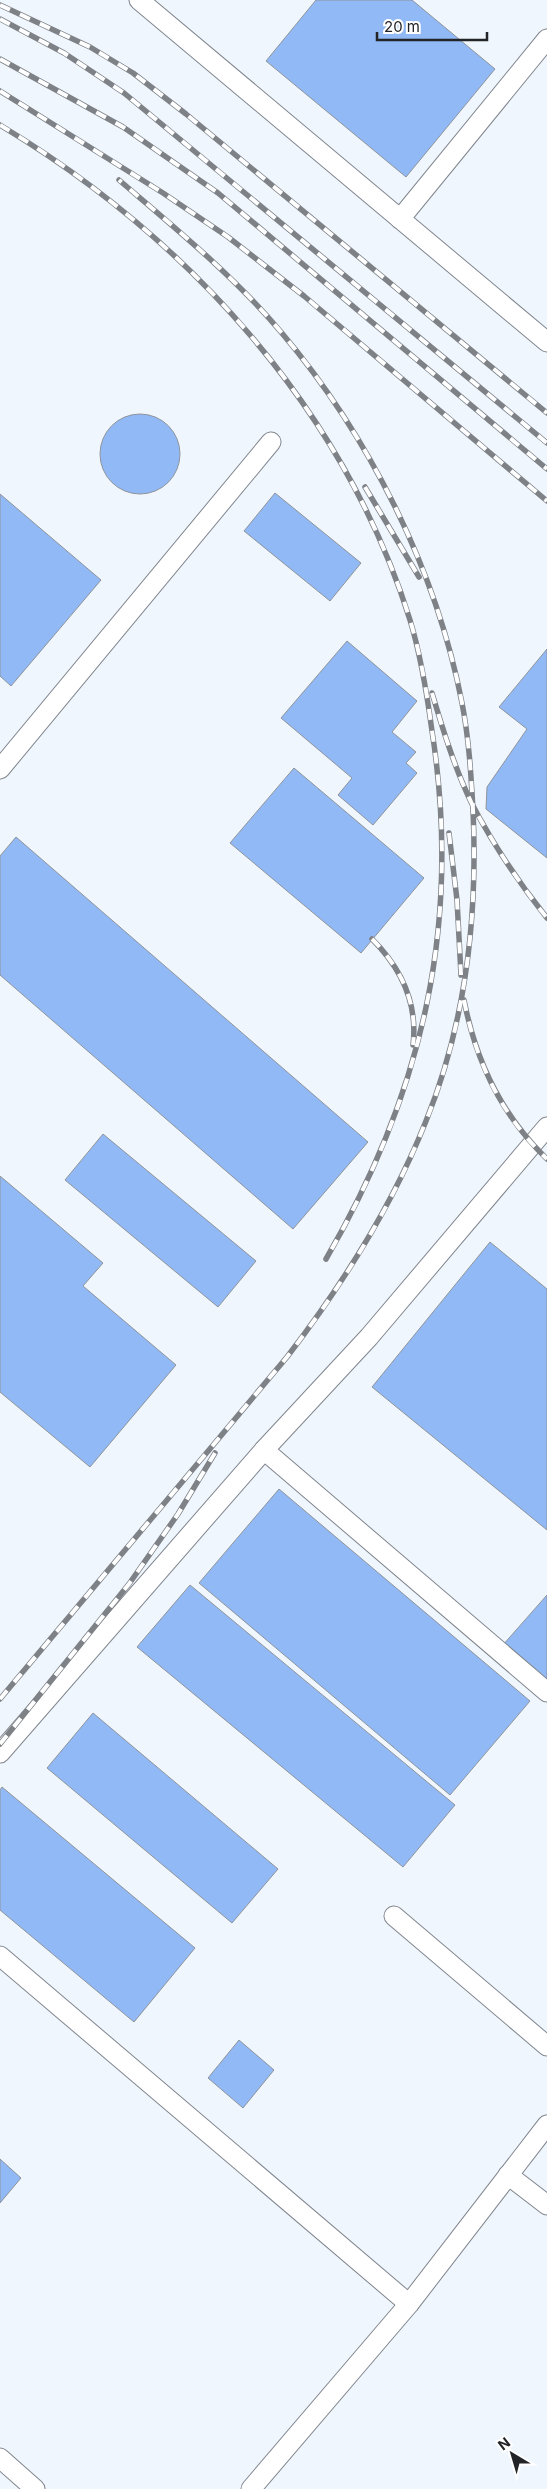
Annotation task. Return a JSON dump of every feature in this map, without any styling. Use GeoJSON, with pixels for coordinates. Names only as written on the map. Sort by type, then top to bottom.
{"type":"FeatureCollection","features":[{"type":"Feature","properties":{"kind":"lane"},"geometry":{"type":"LineString","coordinates":[[139,0],[547,342]]}},
{"type":"Feature","properties":{"kind":"lane"},"geometry":{"type":"LineString","coordinates":[[400,219],[547,39]]}},
{"type":"Feature","properties":{"kind":"lane"},"geometry":{"type":"LineString","coordinates":[[0,769],[271,442]]}},
{"type":"Feature","properties":{"kind":"lane"},"geometry":{"type":"LineString","coordinates":[[0,1753],[264,1450],[369,1337],[547,1127]]}},
{"type":"Feature","properties":{"kind":"lane"},"geometry":{"type":"LineString","coordinates":[[264,1450],[547,1692]]}},
{"type":"Feature","properties":{"kind":"lane"},"geometry":{"type":"LineString","coordinates":[[394,1916],[547,2046]]}},
{"type":"Feature","properties":{"kind":"lane"},"geometry":{"type":"LineString","coordinates":[[0,1956],[409,2304]]}},
{"type":"Feature","properties":{"kind":"lane"},"geometry":{"type":"LineString","coordinates":[[251,2489],[409,2304],[547,2125]]}},
{"type":"Feature","properties":{"kind":"lane"},"geometry":{"type":"LineString","coordinates":[[508,2175],[547,2205]]}},
{"type":"Feature","properties":{"kind":"lane"},"geometry":{"type":"LineString","coordinates":[[0,2458],[35,2489]]}},
{"type":"Feature","properties":{"kind":"building"},"geometry":{"type":"Polygon","coordinates":[[[316,0],[412,0],[495,69],[406,177],[266,61],[316,0]]]}},
{"type":"Feature","properties":{"kind":"building"},"geometry":{"type":"Polygon","coordinates":[[[132,414],[148,414],[162,421],[173,432],[180,446],[180,462],[177,469],[162,487],[148,494],[132,494],[118,487],[107,476],[100,462],[100,446],[107,432],[118,421],[132,414]]]}},
{"type":"Feature","properties":{"kind":"building"},"geometry":{"type":"Polygon","coordinates":[[[275,493],[361,563],[330,601],[244,531],[275,493]]]}},
{"type":"Feature","properties":{"kind":"building"},"geometry":{"type":"Polygon","coordinates":[[[0,494],[101,580],[11,686],[0,676],[0,494]]]}},
{"type":"Feature","properties":{"kind":"building"},"geometry":{"type":"Polygon","coordinates":[[[347,641],[417,701],[392,732],[416,752],[406,763],[417,773],[373,825],[338,795],[352,778],[281,718],[347,641]]]}},
{"type":"Feature","properties":{"kind":"building"},"geometry":{"type":"Polygon","coordinates":[[[547,649],[547,858],[486,809],[487,787],[527,729],[499,707],[547,649]]]}},
{"type":"Feature","properties":{"kind":"building"},"geometry":{"type":"Polygon","coordinates":[[[294,768],[424,878],[361,953],[230,843],[294,768]]]}},
{"type":"Feature","properties":{"kind":"building"},"geometry":{"type":"Polygon","coordinates":[[[16,837],[368,1142],[293,1229],[0,975],[0,856],[16,837]]]}},
{"type":"Feature","properties":{"kind":"building"},"geometry":{"type":"Polygon","coordinates":[[[103,1134],[256,1261],[218,1307],[65,1180],[103,1134]]]}},
{"type":"Feature","properties":{"kind":"building"},"geometry":{"type":"Polygon","coordinates":[[[0,1176],[103,1263],[83,1286],[176,1365],[90,1467],[0,1392],[0,1176]]]}},
{"type":"Feature","properties":{"kind":"building"},"geometry":{"type":"Polygon","coordinates":[[[490,1242],[547,1289],[547,1530],[372,1387],[490,1242]]]}},
{"type":"Feature","properties":{"kind":"building"},"geometry":{"type":"Polygon","coordinates":[[[279,1489],[530,1701],[450,1795],[199,1583],[279,1489]]]}},
{"type":"Feature","properties":{"kind":"building"},"geometry":{"type":"Polygon","coordinates":[[[190,1585],[455,1805],[403,1867],[137,1647],[190,1585]]]}},
{"type":"Feature","properties":{"kind":"building"},"geometry":{"type":"Polygon","coordinates":[[[547,1595],[547,1685],[502,1646],[547,1595]]]}},
{"type":"Feature","properties":{"kind":"building"},"geometry":{"type":"Polygon","coordinates":[[[93,1713],[278,1869],[232,1923],[47,1768],[93,1713]]]}},
{"type":"Feature","properties":{"kind":"building"},"geometry":{"type":"Polygon","coordinates":[[[2,1787],[195,1948],[134,2022],[0,1910],[0,1790],[2,1787]]]}},
{"type":"Feature","properties":{"kind":"building"},"geometry":{"type":"Polygon","coordinates":[[[239,2040],[274,2070],[243,2108],[208,2078],[239,2040]]]}},
{"type":"Feature","properties":{"kind":"building"},"geometry":{"type":"Polygon","coordinates":[[[0,2159],[21,2178],[0,2203],[0,2159]]]}},
{"type":"Feature","properties":{"kind":"railway"},"geometry":{"type":"LineString","coordinates":[[0,5],[90,47],[133,73],[186,114],[547,413]]}},
{"type":"Feature","properties":{"kind":"railway"},"geometry":{"type":"LineString","coordinates":[[0,19],[64,53],[124,93],[547,443]]}},
{"type":"Feature","properties":{"kind":"railway"},"geometry":{"type":"LineString","coordinates":[[0,59],[123,127],[218,193],[547,469]]}},
{"type":"Feature","properties":{"kind":"railway"},"geometry":{"type":"LineString","coordinates":[[0,91],[163,193],[228,237],[304,296],[547,501]]}},
{"type":"Feature","properties":{"kind":"railway"},"geometry":{"type":"LineString","coordinates":[[0,125],[69,170],[134,220],[195,276],[251,336],[301,400],[345,470],[381,543],[410,620],[426,689],[440,802],[442,871],[437,938],[427,1004],[410,1069],[388,1133],[360,1196],[326,1259]]}},
{"type":"Feature","properties":{"kind":"railway"},"geometry":{"type":"LineString","coordinates":[[0,1699],[287,1357],[328,1301],[365,1244],[413,1153],[440,1084],[460,1007],[471,929],[474,850],[473,810],[468,743],[462,703],[435,603],[417,554],[395,506],[343,415],[313,372],[281,332],[263,311],[223,272],[119,180]]}},
{"type":"Feature","properties":{"kind":"railway"},"geometry":{"type":"LineString","coordinates":[[365,487],[419,577]]}},
{"type":"Feature","properties":{"kind":"railway"},"geometry":{"type":"LineString","coordinates":[[432,693],[455,763],[472,804],[507,863],[547,918]]}},
{"type":"Feature","properties":{"kind":"railway"},"geometry":{"type":"LineString","coordinates":[[449,833],[457,900],[461,975]]}},
{"type":"Feature","properties":{"kind":"railway"},"geometry":{"type":"LineString","coordinates":[[372,939],[391,962],[405,987],[413,1015],[413,1045]]}},
{"type":"Feature","properties":{"kind":"railway"},"geometry":{"type":"LineString","coordinates":[[464,1000],[469,1023],[483,1066],[493,1086],[516,1124],[547,1159]]}},
{"type":"Feature","properties":{"kind":"railway"},"geometry":{"type":"LineString","coordinates":[[0,1744],[129,1584],[178,1514],[215,1453]]}}]}
